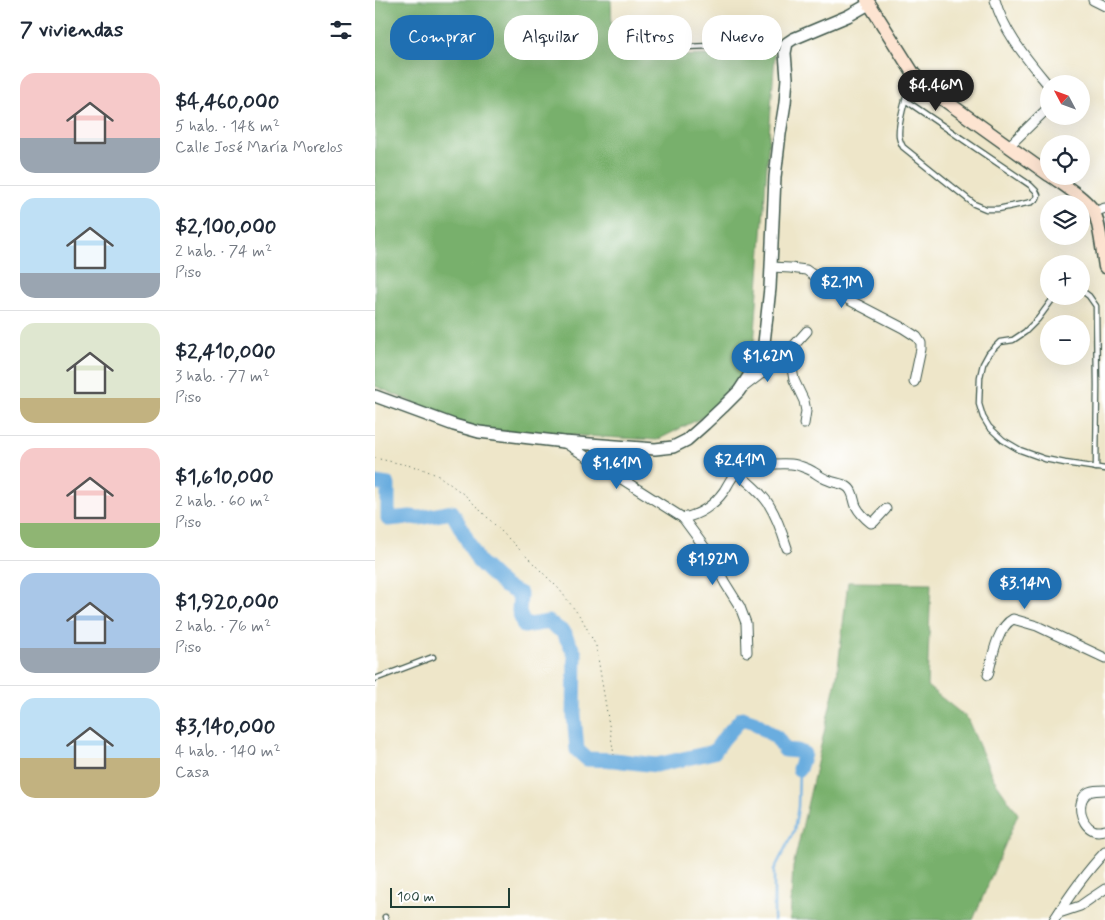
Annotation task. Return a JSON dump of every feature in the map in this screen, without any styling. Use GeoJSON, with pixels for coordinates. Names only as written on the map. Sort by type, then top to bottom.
{"type":"FeatureCollection","features":[{"type":"Feature","properties":{"kind":"main road"},"geometry":{"type":"LineString","coordinates":[[868,2],[913,73],[926,87],[1040,169]]}},
{"type":"Feature","properties":{"kind":"main road"},"geometry":{"type":"LineString","coordinates":[[1062,185],[1100,210],[1101,243],[1105,267]]}},
{"type":"Feature","properties":{"kind":"street"},"geometry":{"type":"LineString","coordinates":[[995,0],[1010,36],[1040,75]]}},
{"type":"Feature","properties":{"kind":"street"},"geometry":{"type":"LineString","coordinates":[[1093,0],[1105,6]]}},
{"type":"Feature","properties":{"kind":"street"},"geometry":{"type":"LineString","coordinates":[[739,390],[758,362],[764,343],[770,288],[775,176],[787,78],[785,53],[787,44],[793,39],[833,23],[868,2]]}},
{"type":"Feature","properties":{"kind":"street"},"geometry":{"type":"LineString","coordinates":[[1009,146],[1040,116]]}},
{"type":"Feature","properties":{"kind":"street"},"geometry":{"type":"LineString","coordinates":[[771,267],[806,270],[849,300],[917,337],[921,343],[921,349],[914,382]]}},
{"type":"Feature","properties":{"kind":"street"},"geometry":{"type":"LineString","coordinates":[[803,424],[806,411],[804,401],[793,380],[789,351],[807,331]]}},
{"type":"Feature","properties":{"kind":"street"},"geometry":{"type":"LineString","coordinates":[[375,396],[454,425],[479,432],[564,442],[655,449],[673,447],[687,440],[739,390],[761,374],[781,351],[785,349],[789,351]]}},
{"type":"Feature","properties":{"kind":"street"},"geometry":{"type":"LineString","coordinates":[[564,442],[683,518],[711,556],[740,607],[746,624],[747,652]]}},
{"type":"Feature","properties":{"kind":"street"},"geometry":{"type":"LineString","coordinates":[[683,518],[703,511],[714,502],[737,472],[747,468],[773,464],[795,464],[831,482],[848,487],[858,509],[871,523],[886,509]]}},
{"type":"Feature","properties":{"kind":"street"},"geometry":{"type":"LineString","coordinates":[[737,472],[768,503],[781,526],[787,548]]}},
{"type":"Feature","properties":{"kind":"street"},"geometry":{"type":"LineString","coordinates":[[987,675],[997,642],[1005,625],[1013,619],[1037,626],[1105,658]]}},
{"type":"Feature","properties":{"kind":"street"},"geometry":{"type":"LineString","coordinates":[[1105,790],[1088,792],[1081,801],[1080,808],[1086,824],[1093,830],[1105,830]]}},
{"type":"Feature","properties":{"kind":"street"},"geometry":{"type":"LineString","coordinates":[[1057,916],[1105,852]]}},
{"type":"Feature","properties":{"kind":"street"},"geometry":{"type":"LineString","coordinates":[[1057,916],[1080,906],[1105,889]]}},
{"type":"Feature","properties":{"kind":"lane"},"geometry":{"type":"LineString","coordinates":[[692,47],[787,44]]}},
{"type":"Feature","properties":{"kind":"lane"},"geometry":{"type":"LineString","coordinates":[[905,100],[1030,185],[1036,191],[1037,198],[1032,202],[986,209],[974,204],[903,147],[899,138],[899,128],[905,100],[913,73]]}},
{"type":"Feature","properties":{"kind":"lane"},"geometry":{"type":"LineString","coordinates":[[1090,297],[1096,306],[1096,468]]}},
{"type":"Feature","properties":{"kind":"lane"},"geometry":{"type":"LineString","coordinates":[[1048,305],[1025,332],[1013,340],[1000,342],[989,353],[983,364],[980,377],[979,404],[983,417],[989,427],[1003,440],[1020,450],[1045,459],[1105,469]]}},
{"type":"Feature","properties":{"kind":"lane"},"geometry":{"type":"LineString","coordinates":[[375,679],[433,657]]}},
{"type":"Feature","properties":{"kind":"path"},"geometry":{"type":"LineString","coordinates":[[375,458],[419,468],[439,476],[466,496],[559,589],[582,619],[596,646],[615,755]]}},
{"type":"Feature","properties":{"kind":"green space"},"geometry":{"type":"Polygon","coordinates":[[[375,0],[611,0],[612,15],[608,15],[608,60],[692,60],[692,56],[702,55],[702,60],[774,60],[753,360],[711,413],[657,440],[475,430],[375,386],[375,0]]]}},
{"type":"Feature","properties":{"kind":"green space"},"geometry":{"type":"Polygon","coordinates":[[[848,582],[931,583],[927,686],[967,718],[993,778],[1018,814],[973,920],[790,920],[793,867],[837,676],[848,582]]]}},
{"type":"Feature","properties":{"kind":"waterway"},"geometry":{"type":"LineString","coordinates":[[375,483],[388,485],[388,519],[420,518],[452,512],[478,561],[504,586],[520,594],[519,611],[524,626],[548,622],[563,632],[575,654],[574,715],[577,750],[587,759],[656,765],[714,752],[742,718],[754,722],[777,738],[785,750],[804,754],[799,769]]}},
{"type":"Feature","properties":{"kind":"waterway"},"geometry":{"type":"LineString","coordinates":[[774,920],[774,870],[794,831],[798,807],[799,769]]}}]}
